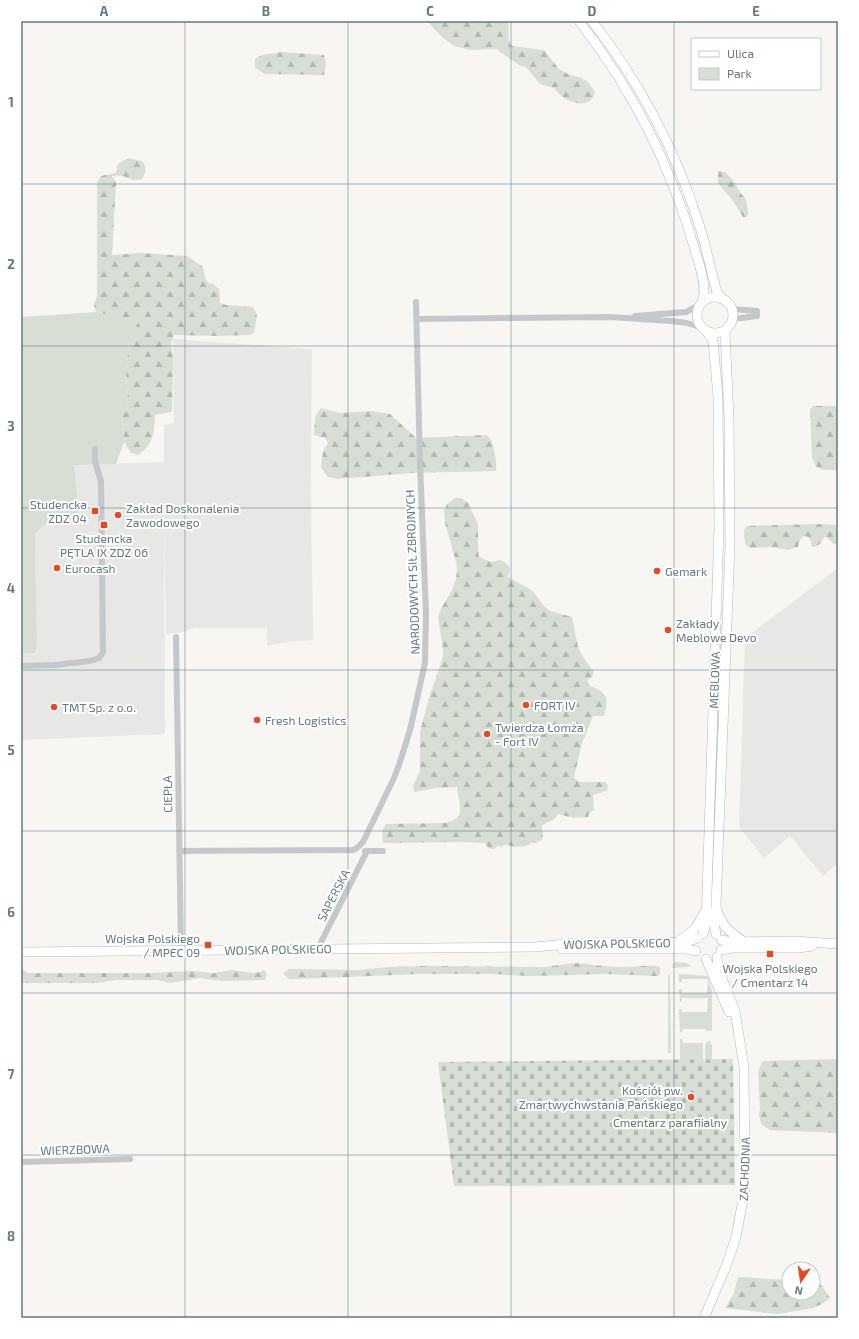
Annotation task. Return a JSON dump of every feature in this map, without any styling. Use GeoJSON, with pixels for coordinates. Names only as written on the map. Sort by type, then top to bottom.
{"type":"FeatureCollection","features":[{"type":"Feature","properties":{"kind":"main road"},"geometry":{"type":"LineString","coordinates":[[579,21],[601,50],[644,119],[679,198],[698,258],[704,289],[704,296],[696,314],[698,323],[704,329],[714,334],[725,331],[730,326],[733,319],[732,309],[717,292],[708,254],[690,198],[670,147],[639,89],[626,68],[592,21]]}},
{"type":"Feature","properties":{"kind":"main road"},"geometry":{"type":"LineString","coordinates":[[700,304],[711,298],[722,299]]}},
{"type":"Feature","properties":{"kind":"main road","name":"MEBLOWA"},"geometry":{"type":"LineString","coordinates":[[700,936],[706,923],[705,911],[719,541],[718,397],[713,341],[704,329]]}},
{"type":"Feature","properties":{"kind":"main road","name":"MEBLOWA"},"geometry":{"type":"LineString","coordinates":[[718,937],[714,923],[716,906],[730,552],[729,420],[725,331]]}},
{"type":"Feature","properties":{"kind":"main road"},"geometry":{"type":"LineString","coordinates":[[716,906],[725,927],[744,942]]}},
{"type":"Feature","properties":{"kind":"main road"},"geometry":{"type":"LineString","coordinates":[[676,943],[694,930],[705,911]]}},
{"type":"Feature","properties":{"kind":"main road"},"geometry":{"type":"LineString","coordinates":[[828,944],[799,948],[733,948],[719,954],[713,959],[706,959],[700,956],[696,950],[696,944],[700,936],[708,932],[733,942],[795,941],[838,944]]}},
{"type":"Feature","properties":{"kind":"main road","name":"WOJSKA POLSKIEGO"},"geometry":{"type":"LineString","coordinates":[[535,947],[576,943],[676,943],[689,942],[700,936]]}},
{"type":"Feature","properties":{"kind":"main road"},"geometry":{"type":"LineString","coordinates":[[718,937],[722,944],[719,954]]}},
{"type":"Feature","properties":{"kind":"main road","name":"WOJSKA POLSKIEGO"},"geometry":{"type":"LineString","coordinates":[[21,952],[535,947],[581,950],[696,950]]}},
{"type":"Feature","properties":{"kind":"main road","name":"ZACHODNIA"},"geometry":{"type":"LineString","coordinates":[[704,1318],[730,1258],[736,1237],[745,1189],[744,1067],[735,1011],[720,972],[719,954]]}},
{"type":"Feature","properties":{"kind":"main road","name":"ZACHODNIA"},"geometry":{"type":"LineString","coordinates":[[706,959],[740,1038]]}},
{"type":"Feature","properties":{"kind":"street","name":"NARODOWYCH SIŁ ZBROJNYCH"},"geometry":{"type":"LineString","coordinates":[[357,848],[363,842],[399,765],[410,730],[425,663],[426,612],[420,464],[416,302]]}},
{"type":"Feature","properties":{"kind":"street"},"geometry":{"type":"LineString","coordinates":[[417,319],[610,317],[686,312],[700,304]]}},
{"type":"Feature","properties":{"kind":"street"},"geometry":{"type":"LineString","coordinates":[[732,309],[757,313],[733,319]]}},
{"type":"Feature","properties":{"kind":"street"},"geometry":{"type":"LineString","coordinates":[[610,317],[682,322],[704,329]]}},
{"type":"Feature","properties":{"kind":"street"},"geometry":{"type":"LineString","coordinates":[[21,666],[90,661],[99,658],[103,652],[101,482],[95,462],[95,449]]}},
{"type":"Feature","properties":{"kind":"street","name":"CIEPŁA"},"geometry":{"type":"LineString","coordinates":[[176,637],[180,950]]}},
{"type":"Feature","properties":{"kind":"street"},"geometry":{"type":"LineString","coordinates":[[179,852],[347,851],[357,848],[367,851],[383,851]]}},
{"type":"Feature","properties":{"kind":"street","name":"SAPERSKA"},"geometry":{"type":"LineString","coordinates":[[320,949],[320,942],[367,851]]}},
{"type":"Feature","properties":{"kind":"street","name":"WIERZBOWA"},"geometry":{"type":"LineString","coordinates":[[21,1162],[130,1159]]}},
{"type":"Feature","properties":{"kind":"shaded area"},"geometry":{"type":"Polygon","coordinates":[[[173,339],[312,349],[311,494],[313,640],[287,642],[267,646],[267,628],[195,628],[179,633],[166,634],[164,515],[165,734],[21,740],[21,640],[37,640],[35,534],[46,523],[80,522],[74,465],[164,462],[164,425],[174,423],[173,339]]]}},
{"type":"Feature","properties":{"kind":"shaded area"},"geometry":{"type":"Polygon","coordinates":[[[838,568],[838,863],[823,876],[790,836],[764,858],[739,827],[745,638],[838,568]]]}},
{"type":"Feature","properties":{"kind":"green space"},"geometry":{"type":"Polygon","coordinates":[[[427,21],[508,21],[509,37],[512,46],[544,50],[559,69],[568,74],[582,78],[588,82],[595,92],[588,102],[576,103],[569,101],[554,88],[540,84],[526,67],[519,65],[496,49],[470,50],[454,46],[441,36],[427,21]]]}},
{"type":"Feature","properties":{"kind":"green space"},"geometry":{"type":"Polygon","coordinates":[[[281,52],[324,55],[326,64],[324,75],[265,74],[255,68],[255,59],[262,55],[281,52]]]}},
{"type":"Feature","properties":{"kind":"green space"},"geometry":{"type":"Polygon","coordinates":[[[128,158],[142,161],[145,165],[145,172],[142,179],[139,180],[121,176],[112,176],[116,182],[112,255],[139,253],[187,256],[203,267],[208,283],[213,284],[219,289],[220,303],[226,305],[253,307],[257,315],[254,333],[249,335],[174,335],[171,343],[173,360],[172,411],[155,415],[154,428],[150,443],[138,455],[131,453],[124,442],[122,415],[128,401],[126,371],[129,342],[138,322],[96,312],[94,306],[97,295],[97,183],[101,176],[116,173],[118,164],[128,158]]]}},
{"type":"Feature","properties":{"kind":"green space"},"geometry":{"type":"Polygon","coordinates":[[[718,171],[725,172],[733,180],[746,199],[748,213],[747,217],[743,217],[733,201],[718,183],[718,171]]]}},
{"type":"Feature","properties":{"kind":"green space"},"geometry":{"type":"Polygon","coordinates":[[[96,312],[138,322],[129,342],[126,371],[128,401],[122,415],[124,442],[116,464],[74,465],[80,523],[46,523],[35,534],[37,640],[35,653],[21,653],[21,317],[96,312]]]}},
{"type":"Feature","properties":{"kind":"green space"},"geometry":{"type":"Polygon","coordinates":[[[813,406],[838,406],[838,470],[824,470],[817,468],[812,458],[810,410],[813,406]]]}},
{"type":"Feature","properties":{"kind":"green space"},"geometry":{"type":"Polygon","coordinates":[[[321,408],[340,413],[371,411],[390,414],[416,438],[487,435],[492,442],[496,462],[496,471],[412,473],[338,479],[328,477],[321,467],[323,451],[328,443],[325,438],[314,435],[315,417],[321,408]]]}},
{"type":"Feature","properties":{"kind":"green space"},"geometry":{"type":"Polygon","coordinates":[[[455,498],[461,498],[468,503],[478,524],[479,557],[491,562],[499,560],[505,562],[510,570],[508,577],[533,591],[544,606],[550,611],[572,617],[578,647],[594,672],[592,677],[587,680],[590,686],[596,688],[604,694],[607,701],[604,716],[593,716],[581,746],[574,778],[580,782],[605,782],[608,785],[607,791],[593,795],[594,810],[589,813],[588,817],[574,818],[558,814],[553,820],[542,826],[542,840],[520,847],[506,844],[501,847],[498,846],[494,849],[488,848],[485,843],[466,842],[383,843],[382,831],[386,824],[445,823],[458,817],[460,810],[457,787],[436,788],[414,792],[413,786],[420,771],[420,732],[429,697],[443,656],[438,617],[456,579],[456,562],[445,523],[444,511],[447,504],[455,498]]]}},
{"type":"Feature","properties":{"kind":"green space"},"geometry":{"type":"Polygon","coordinates":[[[838,525],[838,544],[834,544],[825,536],[820,544],[814,547],[811,546],[811,541],[808,537],[804,536],[800,540],[798,547],[788,550],[770,547],[750,548],[745,544],[744,530],[747,526],[838,525]]]}},
{"type":"Feature","properties":{"kind":"green space"},"geometry":{"type":"Polygon","coordinates":[[[718,643],[723,643],[712,921],[707,921],[718,643]]]}},
{"type":"Feature","properties":{"kind":"green space"},"geometry":{"type":"Polygon","coordinates":[[[575,963],[614,967],[656,966],[660,967],[660,973],[658,976],[606,974],[531,976],[489,974],[418,974],[289,979],[283,973],[289,969],[359,970],[388,967],[427,966],[544,967],[575,963]]]}},
{"type":"Feature","properties":{"kind":"green space"},"geometry":{"type":"Polygon","coordinates":[[[673,963],[686,963],[692,966],[672,968],[673,963]]]}},
{"type":"Feature","properties":{"kind":"green space"},"geometry":{"type":"Polygon","coordinates":[[[21,969],[28,973],[151,973],[191,971],[214,973],[231,970],[254,973],[264,970],[267,974],[265,980],[222,981],[200,978],[169,983],[158,980],[116,980],[98,983],[21,983],[21,969]]]}},
{"type":"Feature","properties":{"kind":"green space"},"geometry":{"type":"Polygon","coordinates":[[[679,974],[708,976],[712,991],[712,1031],[707,1031],[705,1029],[683,1029],[682,1032],[680,1032],[679,1009],[682,1009],[682,1012],[707,1012],[708,998],[682,998],[682,1002],[680,1002],[679,989],[682,989],[682,993],[707,993],[708,979],[682,979],[682,982],[679,982],[679,974]]]}},
{"type":"Feature","properties":{"kind":"green space"},"geometry":{"type":"Polygon","coordinates":[[[668,975],[670,975],[671,1053],[668,1053],[668,975]]]}},
{"type":"Feature","properties":{"kind":"green space"},"geometry":{"type":"Polygon","coordinates":[[[680,1039],[682,1039],[683,1043],[703,1043],[703,1062],[680,1062],[680,1039]]]}},
{"type":"Feature","properties":{"kind":"green space"},"geometry":{"type":"Polygon","coordinates":[[[708,1041],[712,1044],[712,1059],[705,1059],[705,1044],[708,1041]]]}},
{"type":"Feature","properties":{"kind":"green space","name":"Cmentarz parafiialny"},"geometry":{"type":"Polygon","coordinates":[[[733,1059],[735,1185],[454,1186],[438,1062],[733,1059]]]}},
{"type":"Feature","properties":{"kind":"green space"},"geometry":{"type":"Polygon","coordinates":[[[838,1059],[838,1133],[770,1130],[761,1124],[759,1114],[758,1071],[763,1061],[838,1059]]]}},
{"type":"Feature","properties":{"kind":"green space"},"geometry":{"type":"Polygon","coordinates":[[[738,1277],[781,1280],[781,1301],[821,1301],[821,1285],[830,1298],[813,1308],[778,1314],[725,1308],[734,1293],[738,1277]]]}},
{"type":"Feature","properties":{"kind":"place","name":"Studencka ZDZ 04"},"geometry":{"type":"Point","coordinates":[95,511]}},
{"type":"Feature","properties":{"kind":"place","name":"Zakład Doskonalenia Zawodowego"},"geometry":{"type":"Point","coordinates":[118,515]}},
{"type":"Feature","properties":{"kind":"place","name":"Studencka PĘTLA IX ZDZ 06"},"geometry":{"type":"Point","coordinates":[104,525]}},
{"type":"Feature","properties":{"kind":"place","name":"Eurocash"},"geometry":{"type":"Point","coordinates":[57,568]}},
{"type":"Feature","properties":{"kind":"place","name":"Gemark"},"geometry":{"type":"Point","coordinates":[657,571]}},
{"type":"Feature","properties":{"kind":"place","name":"Zakłady Meblowe Devo"},"geometry":{"type":"Point","coordinates":[668,630]}},
{"type":"Feature","properties":{"kind":"place","name":"FORT IV"},"geometry":{"type":"Point","coordinates":[526,705]}},
{"type":"Feature","properties":{"kind":"place","name":"TMT Sp. z o.o."},"geometry":{"type":"Point","coordinates":[54,707]}},
{"type":"Feature","properties":{"kind":"place","name":"Fresh Logistics"},"geometry":{"type":"Point","coordinates":[257,720]}},
{"type":"Feature","properties":{"kind":"place","name":"Twierdza Łomża - Fort IV"},"geometry":{"type":"Point","coordinates":[487,734]}},
{"type":"Feature","properties":{"kind":"place","name":"Wojska Polskiego / MPEC 09"},"geometry":{"type":"Point","coordinates":[208,945]}},
{"type":"Feature","properties":{"kind":"place","name":"Wojska Polskiego / Cmentarz 14"},"geometry":{"type":"Point","coordinates":[770,954]}},
{"type":"Feature","properties":{"kind":"place","name":"Kościół pw. Zmartwychwstania Pańskiego"},"geometry":{"type":"Point","coordinates":[691,1097]}}]}
